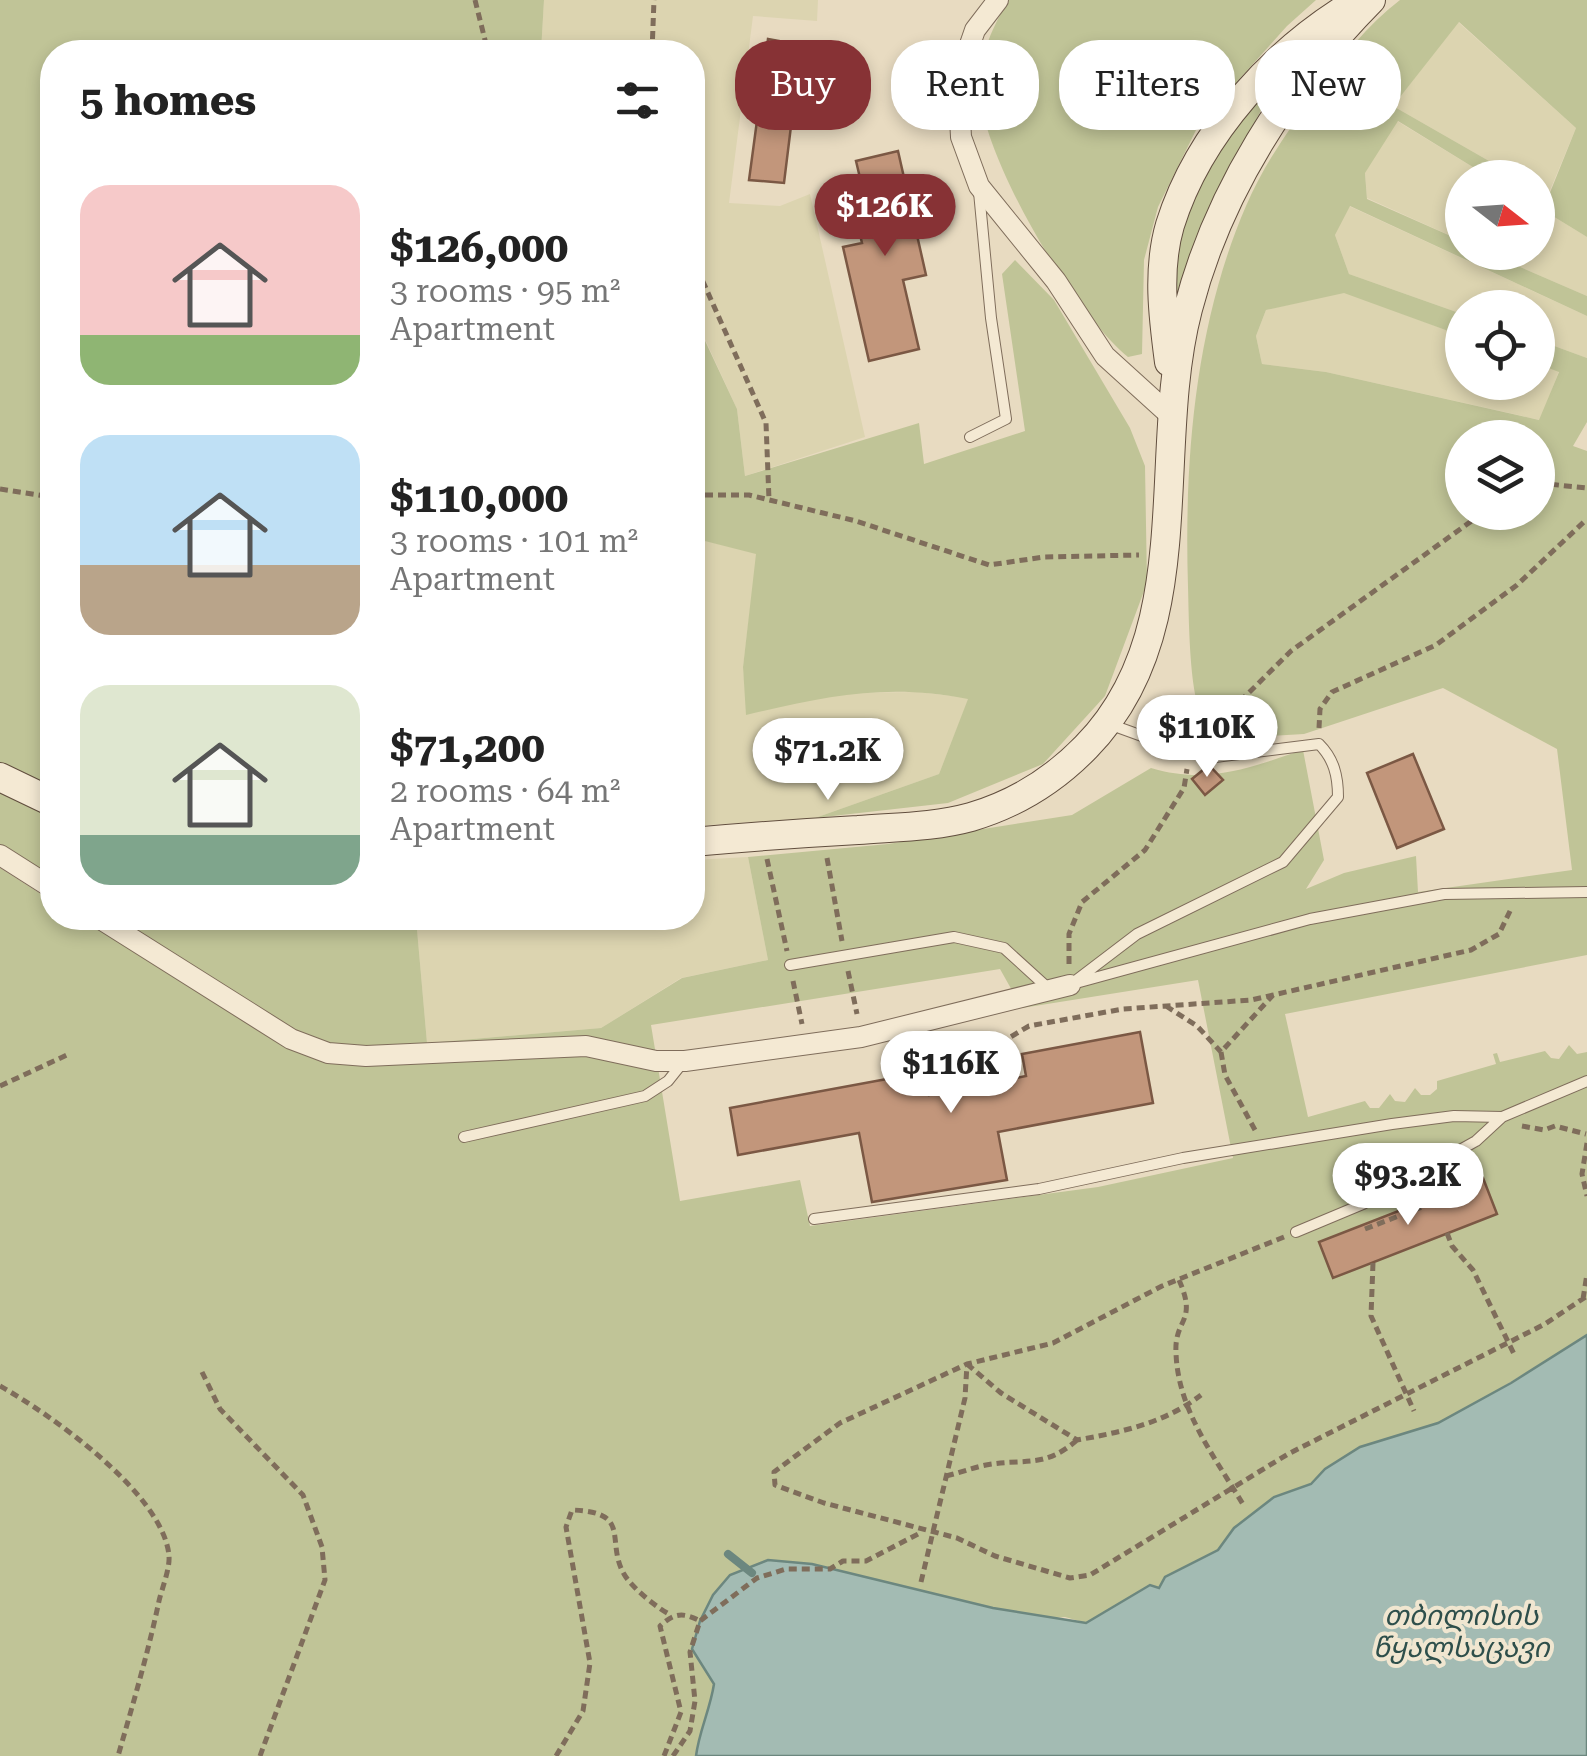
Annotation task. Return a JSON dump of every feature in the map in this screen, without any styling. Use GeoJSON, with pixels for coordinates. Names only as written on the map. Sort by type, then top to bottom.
{"type":"FeatureCollection","features":[{"type":"Feature","properties":{"kind":"main road"},"geometry":{"type":"LineString","coordinates":[[1172,384],[1162,280],[1169,228],[1187,182],[1214,138],[1260,79],[1323,22],[1360,0]]}},
{"type":"Feature","properties":{"kind":"main road"},"geometry":{"type":"LineString","coordinates":[[705,841],[906,826],[969,817],[1017,799],[1060,773],[1108,724],[1146,653],[1164,555],[1172,384],[1196,280],[1232,192],[1286,102],[1371,0]]}},
{"type":"Feature","properties":{"kind":"main road"},"geometry":{"type":"LineString","coordinates":[[0,778],[40,796]]}},
{"type":"Feature","properties":{"kind":"street"},"geometry":{"type":"LineString","coordinates":[[998,0],[976,30],[958,79],[961,137],[979,186],[1017,238],[1056,281],[1105,356],[1170,414]]}},
{"type":"Feature","properties":{"kind":"street"},"geometry":{"type":"LineString","coordinates":[[0,855],[40,880]]}},
{"type":"Feature","properties":{"kind":"street"},"geometry":{"type":"LineString","coordinates":[[118,930],[291,1039],[328,1053],[366,1056],[586,1046],[656,1060],[685,1060],[861,1037],[1060,987]]}},
{"type":"Feature","properties":{"kind":"lane"},"geometry":{"type":"LineString","coordinates":[[970,437],[1004,423],[1006,413],[991,318],[979,186]]}},
{"type":"Feature","properties":{"kind":"lane"},"geometry":{"type":"LineString","coordinates":[[1060,987],[1137,934],[1283,862],[1338,797],[1338,778],[1328,753],[1319,744],[1215,757],[1189,753],[1108,724]]}},
{"type":"Feature","properties":{"kind":"lane"},"geometry":{"type":"LineString","coordinates":[[1060,987],[1310,919],[1444,894],[1587,892]]}},
{"type":"Feature","properties":{"kind":"lane"},"geometry":{"type":"LineString","coordinates":[[790,965],[954,937],[1004,948],[1060,987]]}},
{"type":"Feature","properties":{"kind":"lane"},"geometry":{"type":"LineString","coordinates":[[464,1137],[646,1096],[668,1081],[685,1060]]}},
{"type":"Feature","properties":{"kind":"lane"},"geometry":{"type":"LineString","coordinates":[[1296,1232],[1363,1204],[1476,1141],[1502,1117],[1587,1081]]}},
{"type":"Feature","properties":{"kind":"lane"},"geometry":{"type":"LineString","coordinates":[[814,1219],[1039,1189],[1266,1144],[1454,1116],[1502,1117]]}},
{"type":"Feature","properties":{"kind":"path"},"geometry":{"type":"LineString","coordinates":[[475,0],[485,40]]}},
{"type":"Feature","properties":{"kind":"path"},"geometry":{"type":"LineString","coordinates":[[652,40],[654,0]]}},
{"type":"Feature","properties":{"kind":"path"},"geometry":{"type":"LineString","coordinates":[[705,286],[766,423],[769,500]]}},
{"type":"Feature","properties":{"kind":"path"},"geometry":{"type":"LineString","coordinates":[[1555,485],[1587,488]]}},
{"type":"Feature","properties":{"kind":"path"},"geometry":{"type":"LineString","coordinates":[[0,488],[40,496]]}},
{"type":"Feature","properties":{"kind":"path"},"geometry":{"type":"LineString","coordinates":[[705,495],[749,496],[856,521],[988,565],[1044,557],[1164,555]]}},
{"type":"Feature","properties":{"kind":"path"},"geometry":{"type":"LineString","coordinates":[[1319,744],[1320,708],[1332,692],[1436,645],[1517,585],[1587,519]]}},
{"type":"Feature","properties":{"kind":"path"},"geometry":{"type":"LineString","coordinates":[[1060,987],[1069,934],[1082,902],[1146,850],[1184,788],[1189,753],[1290,650],[1459,530]]}},
{"type":"Feature","properties":{"kind":"path"},"geometry":{"type":"LineString","coordinates":[[767,859],[798,1006]]}},
{"type":"Feature","properties":{"kind":"path"},"geometry":{"type":"LineString","coordinates":[[828,864],[854,998]]}},
{"type":"Feature","properties":{"kind":"path"},"geometry":{"type":"LineString","coordinates":[[946,1050],[1002,1042],[1029,1026],[1165,1006],[1251,1000],[1471,950],[1500,934],[1508,922],[1510,891]]}},
{"type":"Feature","properties":{"kind":"path"},"geometry":{"type":"LineString","coordinates":[[1220,1052],[1275,994]]}},
{"type":"Feature","properties":{"kind":"path"},"geometry":{"type":"LineString","coordinates":[[1165,1006],[1197,1026],[1220,1052],[1240,1104],[1266,1144]]}},
{"type":"Feature","properties":{"kind":"path"},"geometry":{"type":"LineString","coordinates":[[0,1086],[69,1054]]}},
{"type":"Feature","properties":{"kind":"path"},"geometry":{"type":"LineString","coordinates":[[1502,1117],[1530,1130],[1555,1126],[1586,1134],[1582,1174],[1587,1196]]}},
{"type":"Feature","properties":{"kind":"path"},"geometry":{"type":"LineString","coordinates":[[1364,1230],[1435,1202],[1438,1207]]}},
{"type":"Feature","properties":{"kind":"path"},"geometry":{"type":"LineString","coordinates":[[1296,1232],[1179,1280],[1053,1343],[967,1364],[840,1423],[774,1472],[775,1485],[935,1532],[1070,1578],[1090,1576],[1288,1454],[1508,1342],[1585,1297],[1587,1274]]}},
{"type":"Feature","properties":{"kind":"path"},"geometry":{"type":"LineString","coordinates":[[1448,1233],[1452,1246],[1473,1270],[1514,1354]]}},
{"type":"Feature","properties":{"kind":"path"},"geometry":{"type":"LineString","coordinates":[[1373,1263],[1371,1316],[1414,1411]]}},
{"type":"Feature","properties":{"kind":"path"},"geometry":{"type":"LineString","coordinates":[[1179,1280],[1189,1302],[1176,1352],[1184,1408],[1244,1506]]}},
{"type":"Feature","properties":{"kind":"path"},"geometry":{"type":"LineString","coordinates":[[967,1364],[1001,1393],[1077,1440]]}},
{"type":"Feature","properties":{"kind":"path"},"geometry":{"type":"LineString","coordinates":[[921,1582],[966,1398],[967,1364]]}},
{"type":"Feature","properties":{"kind":"path"},"geometry":{"type":"LineString","coordinates":[[202,1372],[220,1409],[303,1496],[322,1547],[325,1580],[260,1756]]}},
{"type":"Feature","properties":{"kind":"path"},"geometry":{"type":"LineString","coordinates":[[0,1386],[62,1426],[118,1472],[155,1518],[169,1556],[145,1664],[118,1756]]}},
{"type":"Feature","properties":{"kind":"path"},"geometry":{"type":"LineString","coordinates":[[946,1476],[988,1465],[1030,1464],[1060,1455],[1077,1440],[1132,1430],[1184,1408],[1201,1395]]}},
{"type":"Feature","properties":{"kind":"path"},"geometry":{"type":"LineString","coordinates":[[556,1756],[583,1711],[590,1663],[566,1526],[572,1510],[606,1517],[618,1538],[624,1575],[658,1609],[671,1615],[687,1614],[700,1621]]}},
{"type":"Feature","properties":{"kind":"path"},"geometry":{"type":"LineString","coordinates":[[673,1756],[690,1731],[694,1701],[690,1652],[700,1621],[758,1578],[786,1569],[830,1569],[843,1561],[866,1561],[924,1530]]}},
{"type":"Feature","properties":{"kind":"path"},"geometry":{"type":"LineString","coordinates":[[664,1756],[681,1712],[660,1635],[660,1626],[671,1615]]}},
{"type":"Feature","properties":{"kind":"shaded area"},"geometry":{"type":"Polygon","coordinates":[[[544,0],[818,0],[817,21],[753,16],[750,40],[735,40],[735,130],[738,130],[729,203],[780,206],[810,194],[865,437],[745,476],[737,409],[705,339],[705,40],[542,40],[544,0]]]}},
{"type":"Feature","properties":{"kind":"shaded area"},"geometry":{"type":"Polygon","coordinates":[[[1458,22],[1576,128],[1555,178],[1555,160],[1487,160],[1401,111],[1401,96],[1458,22]]]}},
{"type":"Feature","properties":{"kind":"shaded area"},"geometry":{"type":"Polygon","coordinates":[[[1401,123],[1461,160],[1445,160],[1445,233],[1367,198],[1365,172],[1391,130],[1401,130],[1401,123]]]}},
{"type":"Feature","properties":{"kind":"shaded area"},"geometry":{"type":"Polygon","coordinates":[[[1349,206],[1445,250],[1445,270],[1487,270],[1531,290],[1445,290],[1445,308],[1349,274],[1335,235],[1349,206]]]}},
{"type":"Feature","properties":{"kind":"shaded area"},"geometry":{"type":"Polygon","coordinates":[[[1555,217],[1587,237],[1587,296],[1527,270],[1555,270],[1555,217]]]}},
{"type":"Feature","properties":{"kind":"shaded area"},"geometry":{"type":"Polygon","coordinates":[[[1344,292],[1445,330],[1445,399],[1326,372],[1262,364],[1256,336],[1266,310],[1344,292]]]}},
{"type":"Feature","properties":{"kind":"shaded area"},"geometry":{"type":"Polygon","coordinates":[[[1555,301],[1587,316],[1587,358],[1555,346],[1555,301]]]}},
{"type":"Feature","properties":{"kind":"shaded area"},"geometry":{"type":"Polygon","coordinates":[[[1451,400],[1548,400],[1540,420],[1451,400]]]}},
{"type":"Feature","properties":{"kind":"shaded area"},"geometry":{"type":"Polygon","coordinates":[[[705,541],[757,553],[743,667],[747,714],[839,693],[918,692],[969,698],[939,774],[815,818],[705,825],[705,541]]]}},
{"type":"Feature","properties":{"kind":"shaded area"},"geometry":{"type":"Polygon","coordinates":[[[748,857],[768,960],[681,978],[601,1028],[427,1043],[417,930],[705,930],[705,859],[748,857]]]}},
{"type":"Feature","properties":{"kind":"green space"},"geometry":{"type":"Polygon","coordinates":[[[0,0],[544,0],[542,40],[40,40],[40,787],[0,767],[0,0]]]}},
{"type":"Feature","properties":{"kind":"green space"},"geometry":{"type":"Polygon","coordinates":[[[1009,0],[1316,0],[1274,40],[1255,40],[1255,62],[1235,84],[1235,40],[1059,40],[1059,130],[1196,130],[1158,207],[1144,260],[1142,354],[1128,357],[1083,307],[1036,235],[998,158],[988,130],[1039,130],[1039,40],[989,40],[1009,0]]]}},
{"type":"Feature","properties":{"kind":"green space"},"geometry":{"type":"Polygon","coordinates":[[[1400,0],[1587,0],[1587,237],[1555,217],[1555,180],[1576,128],[1459,22],[1401,96],[1401,40],[1359,40],[1400,0]]]}},
{"type":"Feature","properties":{"kind":"green space"},"geometry":{"type":"Polygon","coordinates":[[[1255,104],[1255,122],[1220,196],[1173,318],[1178,233],[1195,191],[1255,104]]]}},
{"type":"Feature","properties":{"kind":"green space"},"geometry":{"type":"Polygon","coordinates":[[[1401,111],[1487,160],[1461,160],[1401,123],[1401,111]]]}},
{"type":"Feature","properties":{"kind":"green space"},"geometry":{"type":"Polygon","coordinates":[[[1290,130],[1392,130],[1365,173],[1367,199],[1445,233],[1445,250],[1350,206],[1335,235],[1349,274],[1445,308],[1445,330],[1344,293],[1266,310],[1256,336],[1262,364],[1326,372],[1539,420],[1547,400],[1555,400],[1559,372],[1555,370],[1555,346],[1587,358],[1587,422],[1573,446],[1587,451],[1587,955],[1285,1014],[1308,1117],[1365,1101],[1370,1108],[1379,1108],[1390,1094],[1395,1101],[1405,1102],[1415,1088],[1421,1095],[1430,1095],[1437,1089],[1437,1081],[1496,1064],[1493,1054],[1497,1053],[1500,1062],[1545,1051],[1551,1058],[1559,1059],[1569,1045],[1577,1054],[1587,1052],[1587,1335],[1491,1394],[1496,1405],[1325,1469],[1311,1484],[1274,1497],[1234,1528],[1218,1550],[1165,1577],[1159,1588],[1150,1585],[1086,1623],[1065,1617],[692,1649],[714,1684],[696,1756],[0,1756],[0,868],[40,893],[40,930],[99,930],[265,1034],[130,930],[417,930],[427,1043],[601,1028],[682,978],[768,960],[748,857],[888,844],[1072,815],[1151,768],[1210,775],[1303,750],[1324,860],[1306,889],[1344,873],[1416,856],[1418,892],[1572,870],[1557,749],[1443,688],[1304,734],[1221,739],[1202,715],[1194,690],[1190,653],[1187,539],[1196,393],[1215,297],[1229,251],[1253,190],[1290,130]],[[1000,969],[651,1025],[680,1201],[800,1180],[810,1226],[1098,1187],[1233,1158],[1198,980],[1022,1008],[1000,969]],[[1483,1178],[1320,1242],[1333,1278],[1496,1214],[1483,1178]]]}},
{"type":"Feature","properties":{"kind":"green space"},"geometry":{"type":"Polygon","coordinates":[[[1015,260],[1054,300],[1130,428],[1145,466],[1147,583],[1105,696],[1043,764],[948,803],[815,818],[939,774],[968,699],[883,692],[803,702],[746,715],[743,667],[756,554],[705,541],[705,341],[737,409],[745,476],[919,423],[924,464],[1025,431],[1002,274],[1015,260]]]}},
{"type":"Feature","properties":{"kind":"green space"},"geometry":{"type":"Polygon","coordinates":[[[1488,270],[1527,270],[1587,296],[1587,316],[1555,301],[1555,290],[1531,290],[1488,270]]]}},
{"type":"Feature","properties":{"kind":"green space"},"geometry":{"type":"Polygon","coordinates":[[[0,791],[40,808],[40,870],[0,844],[0,791]]]}},
{"type":"Feature","properties":{"kind":"water","name":"თბილისის წყალსაცავი"},"geometry":{"type":"Polygon","coordinates":[[[1587,1335],[1587,1756],[696,1756],[714,1684],[692,1649],[713,1595],[730,1575],[768,1560],[812,1564],[993,1608],[1086,1623],[1150,1585],[1159,1588],[1165,1577],[1218,1550],[1234,1528],[1274,1497],[1311,1484],[1325,1469],[1360,1447],[1438,1423],[1587,1335]]]}},
{"type":"Feature","properties":{"kind":"building"},"geometry":{"type":"Polygon","coordinates":[[[756,130],[791,130],[784,183],[749,180],[756,130]]]}},
{"type":"Feature","properties":{"kind":"building"},"geometry":{"type":"Polygon","coordinates":[[[898,151],[926,275],[903,280],[919,349],[869,361],[843,247],[862,243],[856,218],[869,216],[856,161],[898,151]]]}},
{"type":"Feature","properties":{"kind":"building"},"geometry":{"type":"Polygon","coordinates":[[[1413,754],[1444,829],[1397,848],[1367,773],[1413,754]]]}},
{"type":"Feature","properties":{"kind":"building"},"geometry":{"type":"Polygon","coordinates":[[[1209,765],[1223,780],[1205,795],[1192,779],[1209,765]]]}},
{"type":"Feature","properties":{"kind":"building"},"geometry":{"type":"Polygon","coordinates":[[[1140,1032],[1153,1103],[998,1132],[1007,1180],[872,1202],[859,1133],[738,1155],[730,1108],[925,1072],[929,1095],[1026,1076],[1022,1054],[1140,1032]]]}},
{"type":"Feature","properties":{"kind":"building"},"geometry":{"type":"Polygon","coordinates":[[[1483,1178],[1497,1214],[1333,1278],[1319,1242],[1483,1178]]]}},
{"type":"Feature","properties":{"kind":"waterway"},"geometry":{"type":"LineString","coordinates":[[728,1554],[752,1573]]}}]}
